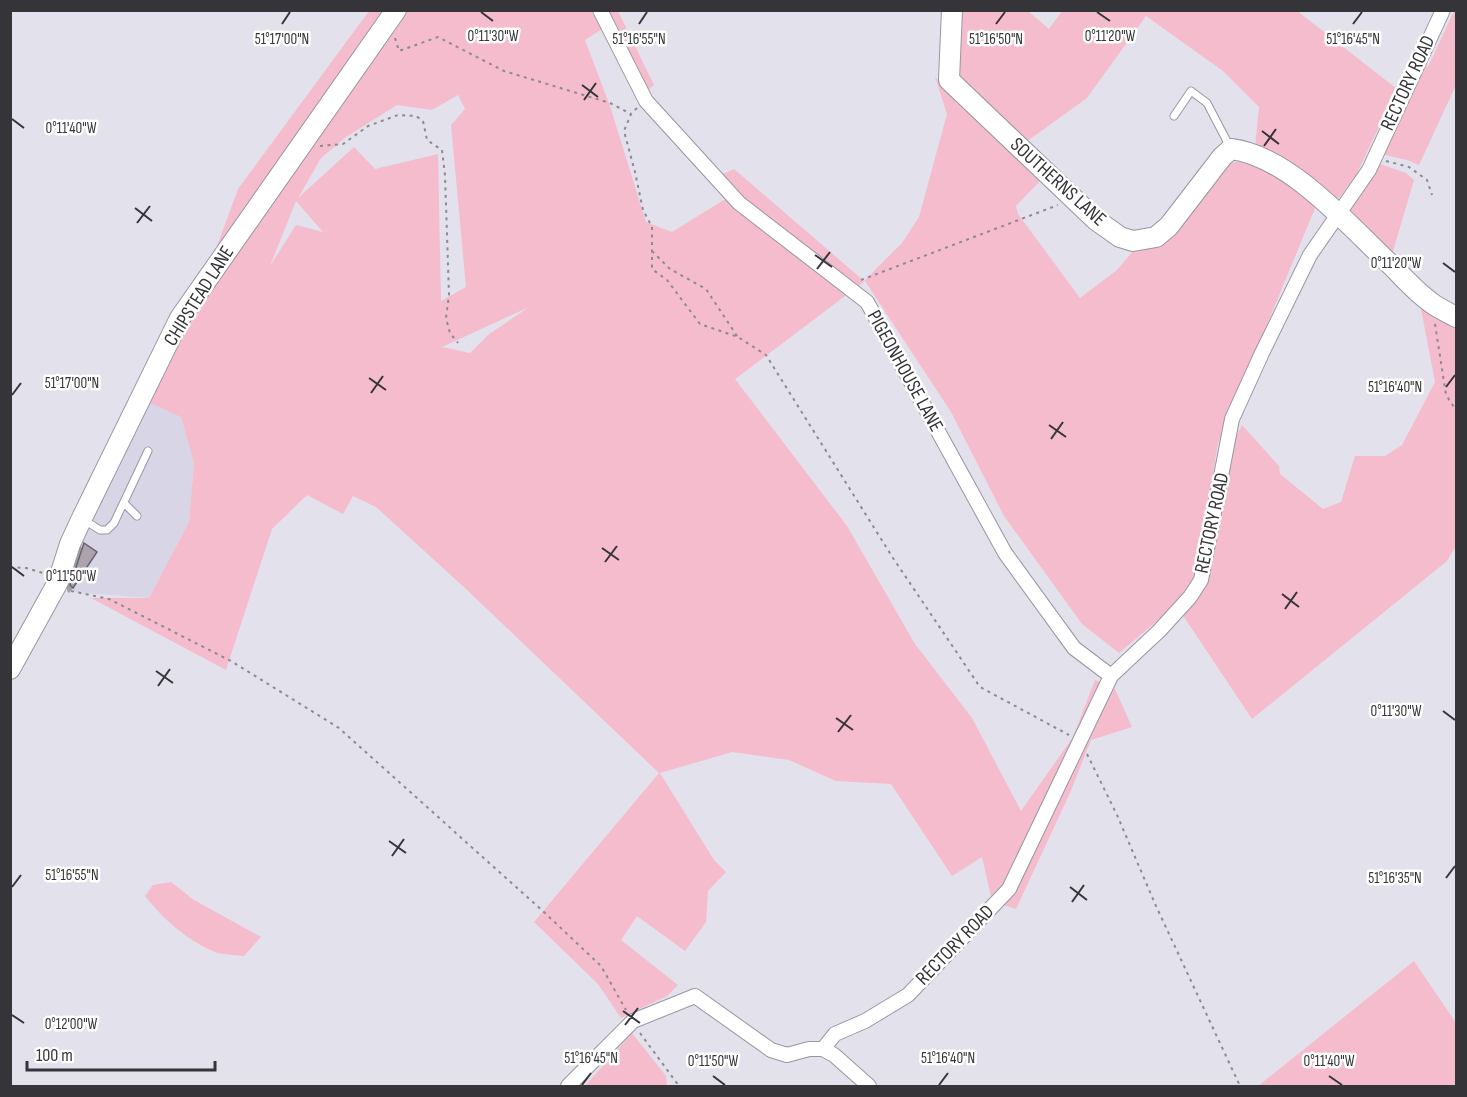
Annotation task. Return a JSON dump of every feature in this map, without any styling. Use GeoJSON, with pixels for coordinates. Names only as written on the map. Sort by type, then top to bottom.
{"type":"FeatureCollection","features":[{"type":"Feature","properties":{"kind":"street","name":"PIGEONHOUSE LANE"},"geometry":{"type":"LineString","coordinates":[[600,10],[646,101],[739,203],[867,302],[1005,553],[1074,648],[1111,676]]}},
{"type":"Feature","properties":{"kind":"street","name":"SOUTHERNS LANE"},"geometry":{"type":"LineString","coordinates":[[952,10],[949,80],[1096,220],[1120,237],[1133,241],[1156,237],[1169,226],[1222,157],[1231,149]]}},
{"type":"Feature","properties":{"kind":"street","name":"RECTORY ROAD"},"geometry":{"type":"LineString","coordinates":[[823,1049],[835,1034],[865,1021],[908,995],[1009,889],[1111,676],[1182,605],[1201,580],[1232,420],[1300,274],[1319,240],[1351,198],[1374,157],[1443,10]]}},
{"type":"Feature","properties":{"kind":"street","name":"CHIPSTEAD LANE"},"geometry":{"type":"LineString","coordinates":[[10,669],[58,582],[70,544],[82,518],[180,318],[392,15]]}},
{"type":"Feature","properties":{"kind":"street"},"geometry":{"type":"LineString","coordinates":[[1231,149],[1246,151],[1286,170],[1338,214],[1432,304],[1456,317]]}},
{"type":"Feature","properties":{"kind":"street"},"geometry":{"type":"LineString","coordinates":[[568,1086],[633,1022],[695,996],[771,1050],[787,1054],[809,1049],[823,1049],[834,1055],[869,1086]]}},
{"type":"Feature","properties":{"kind":"lane"},"geometry":{"type":"LineString","coordinates":[[1174,116],[1191,91],[1207,103],[1231,149]]}},
{"type":"Feature","properties":{"kind":"lane"},"geometry":{"type":"LineString","coordinates":[[82,518],[100,530],[107,530],[114,523],[148,451]]}},
{"type":"Feature","properties":{"kind":"lane"},"geometry":{"type":"LineString","coordinates":[[124,503],[137,516]]}},
{"type":"Feature","properties":{"kind":"path"},"geometry":{"type":"LineString","coordinates":[[392,15],[399,51],[438,37],[504,71],[610,103],[631,114]]}},
{"type":"Feature","properties":{"kind":"path"},"geometry":{"type":"LineString","coordinates":[[646,101],[631,114],[624,131],[643,210],[652,227],[652,269],[667,280],[700,324],[738,337],[766,355],[893,558],[980,687],[1081,742],[1117,815],[1156,906],[1240,1086]]}},
{"type":"Feature","properties":{"kind":"path"},"geometry":{"type":"LineString","coordinates":[[302,144],[326,147],[343,144],[368,126],[399,115],[416,116],[423,121],[427,140],[442,150],[449,295],[446,318],[450,333],[458,344]]}},
{"type":"Feature","properties":{"kind":"path"},"geometry":{"type":"LineString","coordinates":[[1374,157],[1409,167],[1427,180],[1432,195]]}},
{"type":"Feature","properties":{"kind":"path"},"geometry":{"type":"LineString","coordinates":[[848,286],[1074,198]]}},
{"type":"Feature","properties":{"kind":"path"},"geometry":{"type":"LineString","coordinates":[[652,251],[670,269],[706,289],[738,337]]}},
{"type":"Feature","properties":{"kind":"path"},"geometry":{"type":"LineString","coordinates":[[1432,304],[1446,395],[1456,410]]}},
{"type":"Feature","properties":{"kind":"path"},"geometry":{"type":"LineString","coordinates":[[10,567],[26,568],[46,574],[73,592],[109,599],[275,687],[339,729],[601,966],[633,1022],[679,1086]]}},
{"type":"Feature","properties":{"kind":"shaded area"},"geometry":{"type":"Polygon","coordinates":[[[1296,10],[1397,89],[1356,175],[1339,198],[1329,198],[1255,148],[1259,107],[1223,71],[1146,16],[1087,98],[1026,142],[955,78],[956,11],[1028,11],[1049,29],[1062,11],[1296,10]]]}},
{"type":"Feature","properties":{"kind":"shaded area"},"geometry":{"type":"Polygon","coordinates":[[[369,11],[591,11],[602,29],[585,40],[610,106],[646,222],[672,232],[727,198],[723,174],[734,169],[864,281],[902,243],[919,217],[947,114],[935,77],[1042,179],[1016,206],[1018,214],[1080,298],[1117,270],[1138,245],[1225,164],[1249,160],[1318,201],[1218,443],[1196,578],[1163,616],[1119,653],[1082,624],[1004,516],[951,412],[865,281],[735,379],[847,526],[915,644],[972,718],[1021,811],[1073,737],[1095,680],[1115,689],[1132,727],[1091,740],[1070,793],[1016,909],[992,901],[982,857],[952,876],[891,784],[836,781],[789,760],[732,752],[660,773],[714,860],[726,872],[708,891],[706,922],[685,951],[637,916],[621,940],[678,985],[667,996],[621,1018],[598,984],[534,922],[659,773],[466,589],[376,507],[353,496],[343,514],[307,495],[272,529],[226,670],[91,598],[149,598],[189,522],[194,463],[181,417],[146,401],[192,314],[238,189],[369,11]],[[458,95],[432,110],[397,105],[346,137],[321,158],[298,198],[354,147],[375,169],[438,154],[441,301],[466,287],[451,125],[465,109],[458,95]],[[296,201],[270,266],[296,225],[323,232],[296,201]],[[529,307],[442,347],[470,353],[488,335],[529,307]]]}},
{"type":"Feature","properties":{"kind":"shaded area"},"geometry":{"type":"Polygon","coordinates":[[[607,11],[618,11],[654,85],[648,90],[607,11]]]}},
{"type":"Feature","properties":{"kind":"shaded area"},"geometry":{"type":"Polygon","coordinates":[[[1456,11],[1456,85],[1419,165],[1385,155],[1382,151],[1423,64],[1428,67],[1456,11]]]}},
{"type":"Feature","properties":{"kind":"shaded area"},"geometry":{"type":"Polygon","coordinates":[[[1380,164],[1406,173],[1414,180],[1391,258],[1351,219],[1351,208],[1376,166],[1380,164]]]}},
{"type":"Feature","properties":{"kind":"shaded area"},"geometry":{"type":"Polygon","coordinates":[[[1421,309],[1456,326],[1456,546],[1447,561],[1252,719],[1182,614],[1205,586],[1236,437],[1242,425],[1279,466],[1280,474],[1323,509],[1341,502],[1355,456],[1385,456],[1402,445],[1435,382],[1421,309]]]}},
{"type":"Feature","properties":{"kind":"shaded area"},"geometry":{"type":"Polygon","coordinates":[[[146,401],[181,416],[194,463],[189,522],[149,598],[73,592],[58,583],[146,401]]]}},
{"type":"Feature","properties":{"kind":"shaded area"},"geometry":{"type":"Polygon","coordinates":[[[171,882],[194,900],[261,937],[244,956],[215,952],[195,942],[168,921],[145,896],[153,885],[171,882]]]}},
{"type":"Feature","properties":{"kind":"shaded area"},"geometry":{"type":"Polygon","coordinates":[[[1414,961],[1456,1023],[1456,1086],[1258,1086],[1414,961]]]}},
{"type":"Feature","properties":{"kind":"shaded area"},"geometry":{"type":"Polygon","coordinates":[[[632,1033],[666,1076],[667,1086],[585,1086],[632,1033]]]}},
{"type":"Feature","properties":{"kind":"building"},"geometry":{"type":"Polygon","coordinates":[[[84,543],[97,552],[73,588],[70,585],[84,543]]]}}]}
